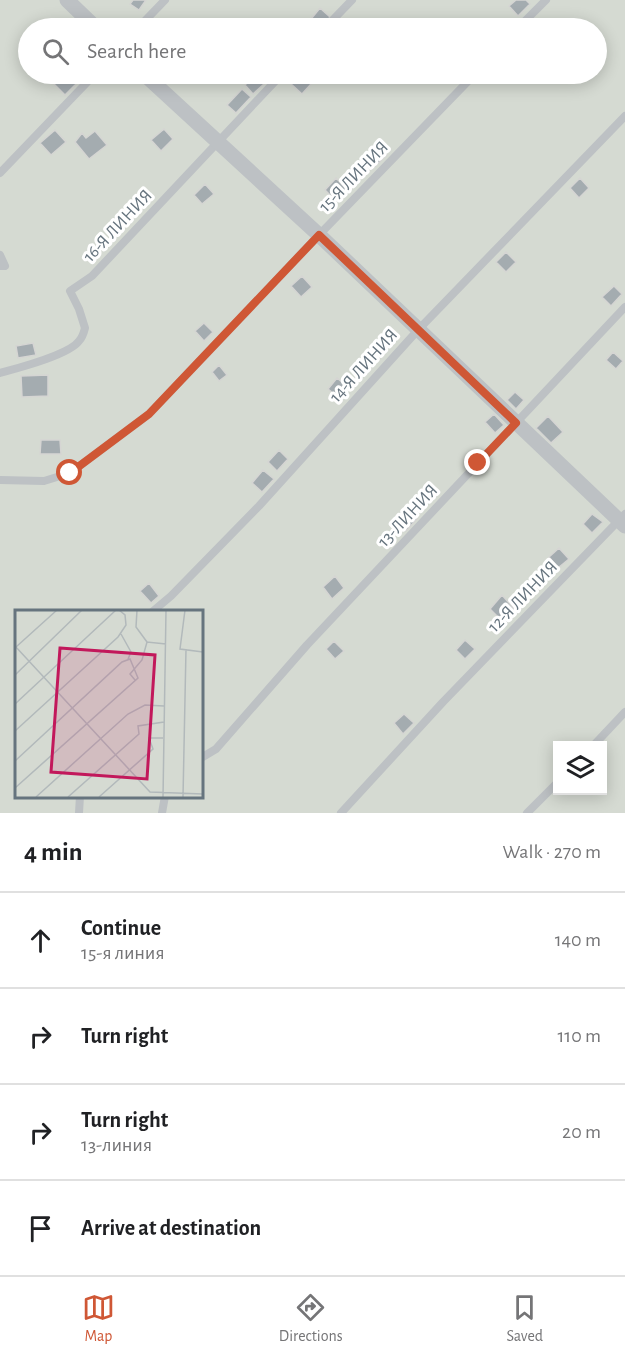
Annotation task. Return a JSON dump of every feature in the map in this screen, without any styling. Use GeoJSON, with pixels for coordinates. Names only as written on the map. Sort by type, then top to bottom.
{"type":"FeatureCollection","features":[{"type":"Feature","properties":{"kind":"street"},"geometry":{"type":"LineString","coordinates":[[67,0],[86,18]]}},
{"type":"Feature","properties":{"kind":"street"},"geometry":{"type":"LineString","coordinates":[[155,84],[218,140],[516,423],[623,520]]}},
{"type":"Feature","properties":{"kind":"lane"},"geometry":{"type":"LineString","coordinates":[[148,18],[165,0]]}},
{"type":"Feature","properties":{"kind":"lane"},"geometry":{"type":"LineString","coordinates":[[335,18],[352,0]]}},
{"type":"Feature","properties":{"kind":"lane"},"geometry":{"type":"LineString","coordinates":[[528,18],[546,0]]}},
{"type":"Feature","properties":{"kind":"lane"},"geometry":{"type":"LineString","coordinates":[[0,173],[85,84]]}},
{"type":"Feature","properties":{"kind":"lane","name":"16-Я ЛИНИЯ"},"geometry":{"type":"LineString","coordinates":[[0,373],[67,351],[79,342],[86,328],[70,291],[92,276],[272,84]]}},
{"type":"Feature","properties":{"kind":"lane","name":"15-Я ЛИНИЯ"},"geometry":{"type":"LineString","coordinates":[[0,480],[44,481],[70,473],[149,414],[465,84]]}},
{"type":"Feature","properties":{"kind":"lane","name":"14-Я ЛИНИЯ"},"geometry":{"type":"LineString","coordinates":[[154,610],[259,506],[418,330],[625,116]]}},
{"type":"Feature","properties":{"kind":"lane"},"geometry":{"type":"LineString","coordinates":[[0,255],[5,266],[0,266]]}},
{"type":"Feature","properties":{"kind":"lane","name":"13-ЛИНИЯ"},"geometry":{"type":"LineString","coordinates":[[202,757],[216,749],[307,645],[625,307]]}},
{"type":"Feature","properties":{"kind":"lane","name":"12-Я ЛИНИЯ"},"geometry":{"type":"LineString","coordinates":[[341,813],[443,702],[623,520]]}},
{"type":"Feature","properties":{"kind":"lane"},"geometry":{"type":"LineString","coordinates":[[597,741],[625,712]]}},
{"type":"Feature","properties":{"kind":"lane"},"geometry":{"type":"LineString","coordinates":[[527,813],[553,787]]}},
{"type":"Feature","properties":{"kind":"lane"},"geometry":{"type":"LineString","coordinates":[[79,813],[80,798]]}},
{"type":"Feature","properties":{"kind":"lane"},"geometry":{"type":"LineString","coordinates":[[162,813],[165,798]]}},
{"type":"Feature","properties":{"kind":"shaded area"},"geometry":{"type":"Polygon","coordinates":[[[0,0],[625,0],[625,813],[0,813],[0,0]]]}},
{"type":"Feature","properties":{"kind":"building"},"geometry":{"type":"Polygon","coordinates":[[[133,0],[146,0],[139,10],[130,4],[133,0]]]}},
{"type":"Feature","properties":{"kind":"building"},"geometry":{"type":"Polygon","coordinates":[[[516,0],[526,0],[530,4],[518,16],[509,6],[516,0]]]}},
{"type":"Feature","properties":{"kind":"building"},"geometry":{"type":"Polygon","coordinates":[[[320,8],[330,17],[329,18],[312,18],[320,8]]]}},
{"type":"Feature","properties":{"kind":"building"},"geometry":{"type":"Polygon","coordinates":[[[54,84],[76,84],[65,95],[54,84]]]}},
{"type":"Feature","properties":{"kind":"building"},"geometry":{"type":"Polygon","coordinates":[[[246,84],[264,84],[253,94],[246,84]]]}},
{"type":"Feature","properties":{"kind":"building"},"geometry":{"type":"Polygon","coordinates":[[[291,84],[311,84],[302,94],[291,84]]]}},
{"type":"Feature","properties":{"kind":"building"},"geometry":{"type":"Polygon","coordinates":[[[242,89],[251,97],[236,113],[227,105],[242,89]]]}},
{"type":"Feature","properties":{"kind":"building"},"geometry":{"type":"Polygon","coordinates":[[[164,129],[173,139],[161,151],[151,140],[164,129]]]}},
{"type":"Feature","properties":{"kind":"building"},"geometry":{"type":"Polygon","coordinates":[[[55,130],[66,142],[51,155],[40,143],[55,130]]]}},
{"type":"Feature","properties":{"kind":"building"},"geometry":{"type":"Polygon","coordinates":[[[95,131],[107,145],[89,159],[75,142],[82,133],[86,138],[95,131]]]}},
{"type":"Feature","properties":{"kind":"building"},"geometry":{"type":"Polygon","coordinates":[[[377,146],[387,155],[372,169],[363,158],[377,146]]]}},
{"type":"Feature","properties":{"kind":"building"},"geometry":{"type":"Polygon","coordinates":[[[336,178],[347,189],[336,201],[325,190],[336,178]]]}},
{"type":"Feature","properties":{"kind":"building"},"geometry":{"type":"Polygon","coordinates":[[[580,178],[589,188],[579,198],[570,188],[580,178]]]}},
{"type":"Feature","properties":{"kind":"building"},"geometry":{"type":"Polygon","coordinates":[[[205,184],[214,194],[202,204],[194,195],[205,184]]]}},
{"type":"Feature","properties":{"kind":"building"},"geometry":{"type":"Polygon","coordinates":[[[506,252],[516,262],[506,272],[496,262],[506,252]]]}},
{"type":"Feature","properties":{"kind":"building"},"geometry":{"type":"Polygon","coordinates":[[[302,276],[312,287],[301,297],[291,286],[302,276]]]}},
{"type":"Feature","properties":{"kind":"building"},"geometry":{"type":"Polygon","coordinates":[[[614,286],[622,294],[611,306],[602,297],[614,286]]]}},
{"type":"Feature","properties":{"kind":"building"},"geometry":{"type":"Polygon","coordinates":[[[204,323],[213,332],[204,341],[195,331],[204,323]]]}},
{"type":"Feature","properties":{"kind":"building"},"geometry":{"type":"Polygon","coordinates":[[[33,343],[36,355],[18,358],[16,346],[33,343]]]}},
{"type":"Feature","properties":{"kind":"building"},"geometry":{"type":"Polygon","coordinates":[[[613,352],[623,361],[616,369],[606,360],[613,352]]]}},
{"type":"Feature","properties":{"kind":"building"},"geometry":{"type":"Polygon","coordinates":[[[219,365],[227,375],[219,381],[212,372],[219,365]]]}},
{"type":"Feature","properties":{"kind":"building"},"geometry":{"type":"Polygon","coordinates":[[[48,375],[48,396],[22,397],[21,376],[48,375]]]}},
{"type":"Feature","properties":{"kind":"building"},"geometry":{"type":"Polygon","coordinates":[[[337,378],[349,388],[340,399],[328,389],[337,378]]]}},
{"type":"Feature","properties":{"kind":"building"},"geometry":{"type":"Polygon","coordinates":[[[515,392],[524,400],[516,409],[507,400],[515,392]]]}},
{"type":"Feature","properties":{"kind":"building"},"geometry":{"type":"Polygon","coordinates":[[[494,414],[504,425],[495,433],[485,422],[494,414]]]}},
{"type":"Feature","properties":{"kind":"building"},"geometry":{"type":"Polygon","coordinates":[[[548,416],[563,432],[551,443],[536,428],[548,416]]]}},
{"type":"Feature","properties":{"kind":"building"},"geometry":{"type":"Polygon","coordinates":[[[41,440],[60,440],[61,454],[40,454],[41,440]]]}},
{"type":"Feature","properties":{"kind":"building"},"geometry":{"type":"Polygon","coordinates":[[[279,450],[288,459],[277,471],[268,462],[279,450]]]}},
{"type":"Feature","properties":{"kind":"building"},"geometry":{"type":"Polygon","coordinates":[[[263,470],[274,479],[262,492],[252,483],[263,470]]]}},
{"type":"Feature","properties":{"kind":"building"},"geometry":{"type":"Polygon","coordinates":[[[406,508],[417,519],[406,531],[394,520],[406,508]]]}},
{"type":"Feature","properties":{"kind":"building"},"geometry":{"type":"Polygon","coordinates":[[[592,514],[603,522],[592,533],[583,524],[592,514]]]}},
{"type":"Feature","properties":{"kind":"building"},"geometry":{"type":"Polygon","coordinates":[[[559,548],[569,559],[558,568],[549,557],[559,548]]]}},
{"type":"Feature","properties":{"kind":"building"},"geometry":{"type":"Polygon","coordinates":[[[335,576],[344,588],[332,599],[323,587],[335,576]]]}},
{"type":"Feature","properties":{"kind":"building"},"geometry":{"type":"Polygon","coordinates":[[[149,583],[159,596],[151,603],[140,591],[149,583]]]}},
{"type":"Feature","properties":{"kind":"building"},"geometry":{"type":"Polygon","coordinates":[[[502,595],[517,612],[505,624],[490,609],[502,595]]]}},
{"type":"Feature","properties":{"kind":"building"},"geometry":{"type":"Polygon","coordinates":[[[465,640],[475,649],[465,659],[456,650],[465,640]]]}},
{"type":"Feature","properties":{"kind":"building"},"geometry":{"type":"Polygon","coordinates":[[[334,641],[344,651],[335,659],[326,649],[334,641]]]}},
{"type":"Feature","properties":{"kind":"building"},"geometry":{"type":"Polygon","coordinates":[[[404,714],[414,723],[403,734],[394,723],[404,714]]]}},
{"type":"Feature","properties":{"kind":"route"},"geometry":{"type":"LineString","coordinates":[[70,473],[149,414],[319,235],[516,423],[478,463]]}}]}
